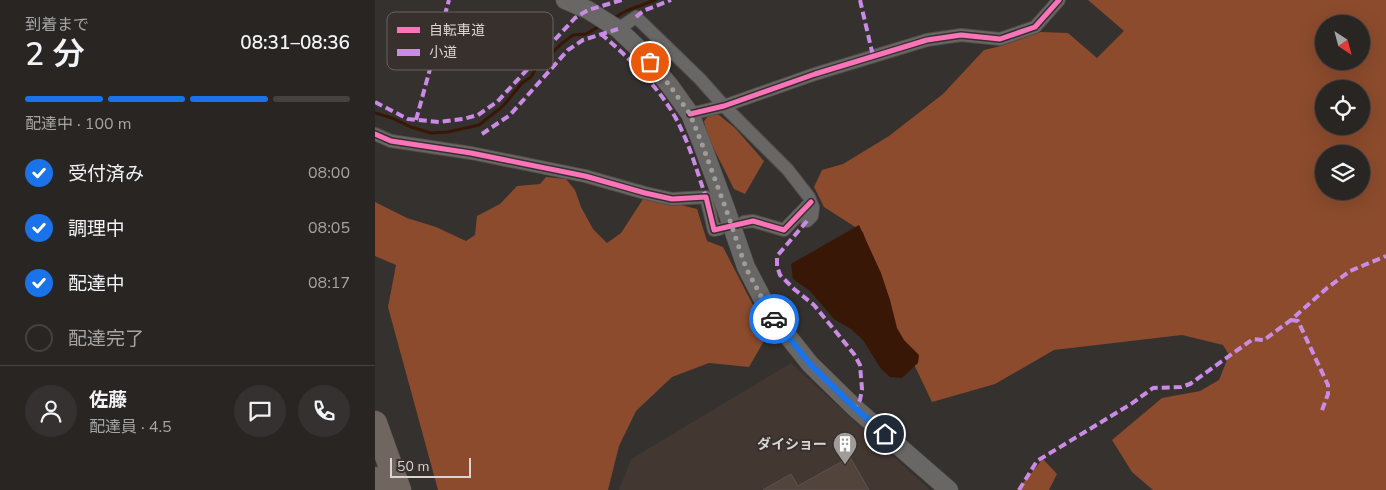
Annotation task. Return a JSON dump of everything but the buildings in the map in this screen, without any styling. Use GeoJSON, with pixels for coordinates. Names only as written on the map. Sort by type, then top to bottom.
{"type":"FeatureCollection","features":[{"type":"Feature","properties":{"kind":"highway"},"geometry":{"type":"LineString","coordinates":[[375,422],[399,490]]}},
{"type":"Feature","properties":{"kind":"highway"},"geometry":{"type":"LineString","coordinates":[[375,479],[379,490]]}},
{"type":"Feature","properties":{"kind":"main road"},"geometry":{"type":"LineString","coordinates":[[565,0],[588,10],[618,28],[640,50],[690,114],[746,268],[771,315],[810,364],[835,390],[949,490]]}},
{"type":"Feature","properties":{"kind":"street"},"geometry":{"type":"LineString","coordinates":[[690,114],[724,106],[815,74],[927,40],[961,35],[1000,39],[1035,27],[1059,0]]}},
{"type":"Feature","properties":{"kind":"street"},"geometry":{"type":"LineString","coordinates":[[618,28],[636,17],[700,79],[724,106],[788,170],[809,197],[813,207],[812,216],[807,221]]}},
{"type":"Feature","properties":{"kind":"street"},"geometry":{"type":"LineString","coordinates":[[375,134],[391,141],[471,153],[585,176],[672,199],[706,197],[714,230],[719,229]]}},
{"type":"Feature","properties":{"kind":"street"},"geometry":{"type":"LineString","coordinates":[[744,222],[753,221],[784,230],[811,202]]}},
{"type":"Feature","properties":{"kind":"shaded area"},"geometry":{"type":"Polygon","coordinates":[[[1088,0],[1386,0],[1386,490],[1153,490],[1132,472],[1112,440],[1162,398],[1200,391],[1219,380],[1229,355],[1223,345],[1182,335],[1054,350],[995,384],[932,402],[910,356],[877,309],[876,274],[863,232],[824,207],[814,187],[822,170],[843,164],[889,136],[943,94],[984,50],[1041,32],[1068,33],[1097,58],[1124,31],[1088,0]]]}},
{"type":"Feature","properties":{"kind":"shaded area"},"geometry":{"type":"Polygon","coordinates":[[[710,114],[719,115],[735,128],[764,161],[745,194],[734,189],[707,135],[704,121],[710,114]]]}},
{"type":"Feature","properties":{"kind":"shaded area"},"geometry":{"type":"Polygon","coordinates":[[[546,177],[566,179],[575,190],[581,207],[593,229],[607,243],[621,233],[645,196],[697,209],[707,241],[723,247],[768,334],[749,367],[709,363],[672,377],[636,411],[619,446],[608,490],[438,490],[388,307],[396,265],[375,256],[375,202],[407,218],[436,227],[466,241],[475,235],[477,216],[500,204],[517,186],[540,184],[546,177]]]}},
{"type":"Feature","properties":{"kind":"shaded area"},"geometry":{"type":"Polygon","coordinates":[[[859,225],[881,273],[897,328],[904,340],[919,355],[918,363],[902,378],[890,377],[881,369],[863,340],[851,329],[834,319],[810,291],[793,279],[791,264],[859,225]]]}},
{"type":"Feature","properties":{"kind":"shaded area"},"geometry":{"type":"Polygon","coordinates":[[[791,363],[930,490],[619,490],[631,459],[791,363]]]}},
{"type":"Feature","properties":{"kind":"shaded area"},"geometry":{"type":"Polygon","coordinates":[[[1043,459],[1057,474],[1049,490],[1017,490],[1043,459]]]}},
{"type":"Feature","properties":{"kind":"waterway"},"geometry":{"type":"LineString","coordinates":[[612,19],[626,11],[655,0]]}},
{"type":"Feature","properties":{"kind":"waterway"},"geometry":{"type":"LineString","coordinates":[[553,52],[573,35],[586,34],[600,26]]}},
{"type":"Feature","properties":{"kind":"waterway"},"geometry":{"type":"LineString","coordinates":[[375,113],[431,133],[448,132],[479,125],[503,106],[522,83],[531,77],[535,70]]}},
{"type":"Feature","properties":{"kind":"marked path"},"geometry":{"type":"LineString","coordinates":[[446,12],[449,0]]}},
{"type":"Feature","properties":{"kind":"marked path"},"geometry":{"type":"LineString","coordinates":[[553,42],[575,18],[588,10],[622,0]]}},
{"type":"Feature","properties":{"kind":"marked path"},"geometry":{"type":"LineString","coordinates":[[636,17],[643,11],[671,0]]}},
{"type":"Feature","properties":{"kind":"marked path"},"geometry":{"type":"LineString","coordinates":[[860,0],[873,56]]}},
{"type":"Feature","properties":{"kind":"marked path"},"geometry":{"type":"LineString","coordinates":[[553,67],[568,50],[583,40],[618,29]]}},
{"type":"Feature","properties":{"kind":"marked path"},"geometry":{"type":"LineString","coordinates":[[601,34],[636,66],[667,104],[686,139],[706,197]]}},
{"type":"Feature","properties":{"kind":"marked path"},"geometry":{"type":"LineString","coordinates":[[416,120],[430,70]]}},
{"type":"Feature","properties":{"kind":"marked path"},"geometry":{"type":"LineString","coordinates":[[375,102],[408,119],[439,122],[463,119],[478,115],[497,102],[527,70]]}},
{"type":"Feature","properties":{"kind":"marked path"},"geometry":{"type":"LineString","coordinates":[[482,134],[510,115],[550,70]]}},
{"type":"Feature","properties":{"kind":"marked path"},"geometry":{"type":"LineString","coordinates":[[807,221],[777,256],[777,266],[780,275],[814,305],[854,354],[860,365],[862,389],[860,400],[855,408]]}},
{"type":"Feature","properties":{"kind":"marked path"},"geometry":{"type":"LineString","coordinates":[[1019,490],[1037,461],[1131,404],[1153,388],[1181,387],[1190,384],[1253,339],[1264,340],[1350,271],[1386,256]]}},
{"type":"Feature","properties":{"kind":"marked path"},"geometry":{"type":"LineString","coordinates":[[1291,320],[1298,321],[1328,385],[1328,394],[1321,413]]}},
{"type":"Feature","properties":{"kind":"cycle path"},"geometry":{"type":"LineString","coordinates":[[690,114],[724,106],[815,74],[927,40],[961,35],[1000,39],[1035,27],[1059,0]]}},
{"type":"Feature","properties":{"kind":"cycle path"},"geometry":{"type":"LineString","coordinates":[[375,134],[391,141],[471,153],[585,176],[672,199],[706,197],[714,230],[753,221],[784,230],[811,202]]}},
{"type":"Feature","properties":{"kind":"way so far"},"geometry":{"type":"LineString","coordinates":[[650,62],[690,114],[746,268],[774,319]]}},
{"type":"Feature","properties":{"kind":"place","name":"ダイショー"},"geometry":{"type":"Point","coordinates":[845,465]}},
{"type":"Feature","properties":{"kind":"route"},"geometry":{"type":"LineString","coordinates":[[774,319],[810,364],[885,434]]}}]}
